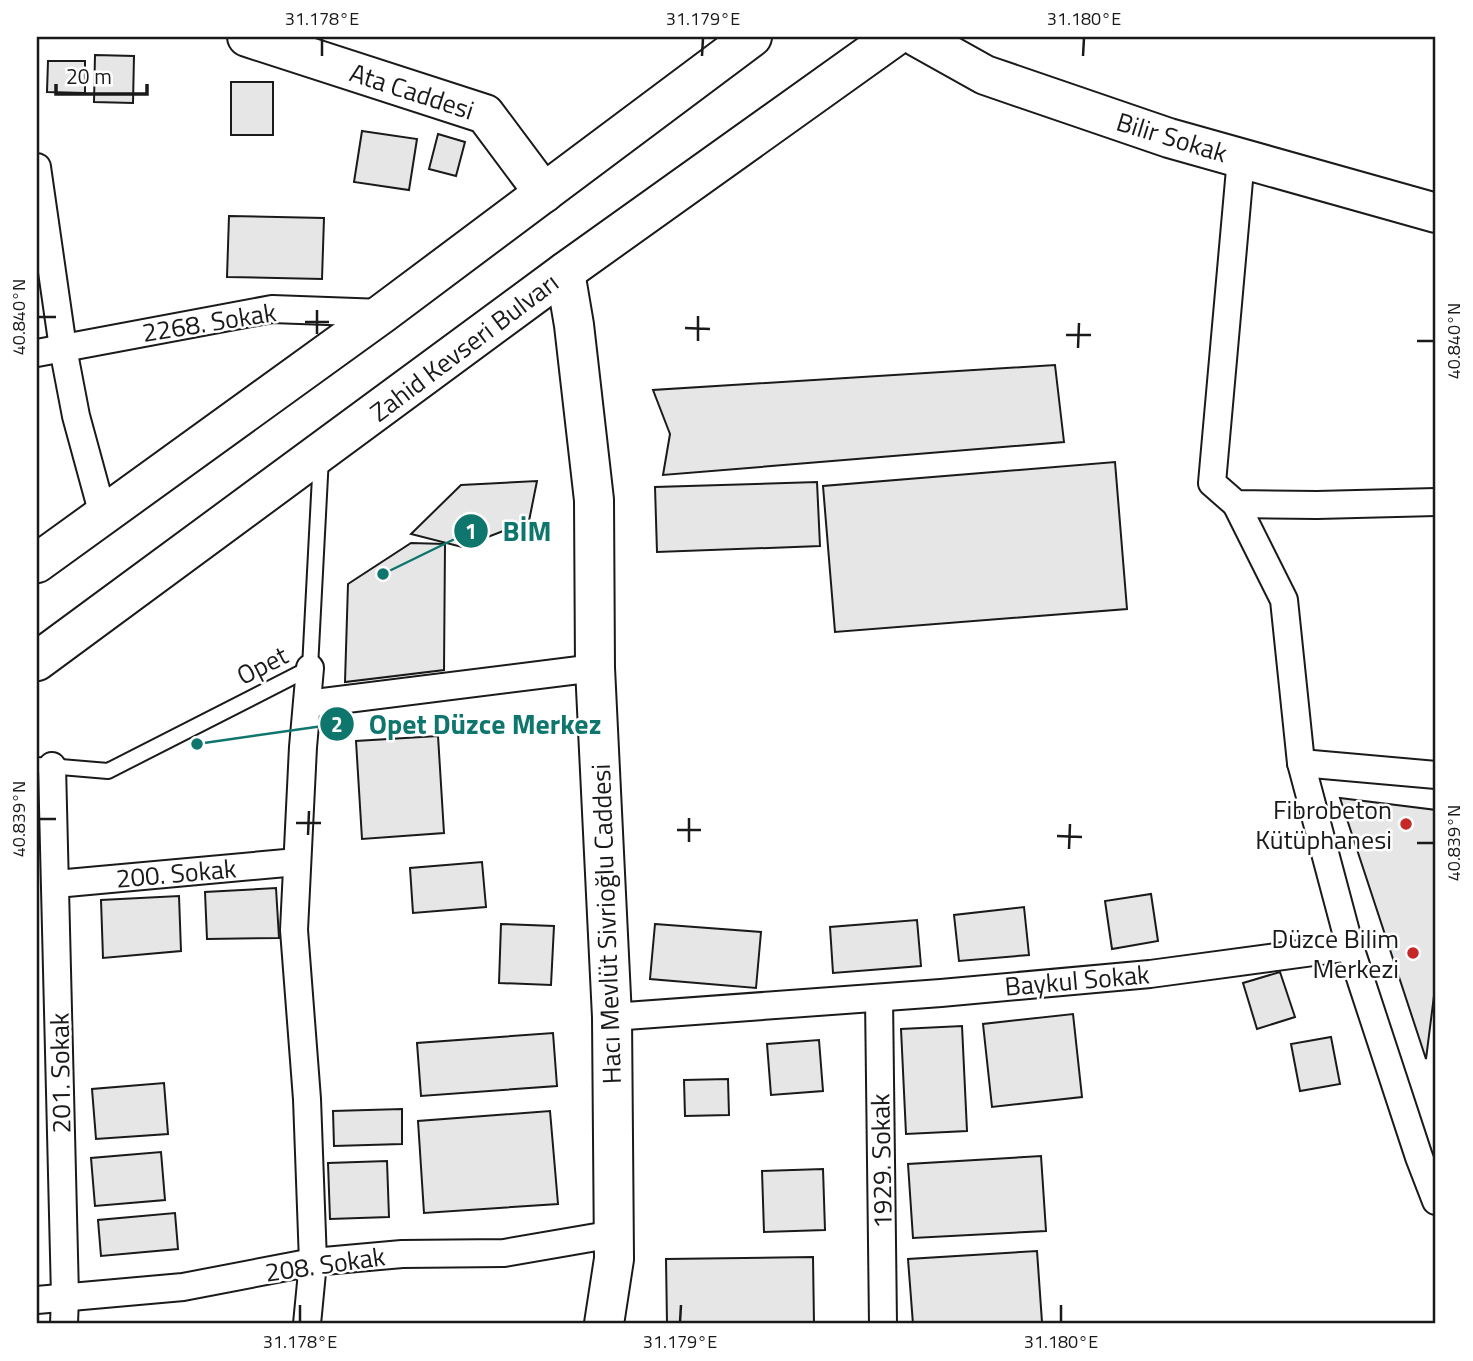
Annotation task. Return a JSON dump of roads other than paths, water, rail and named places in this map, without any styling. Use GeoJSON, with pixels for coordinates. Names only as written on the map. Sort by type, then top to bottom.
{"type":"FeatureCollection","features":[{"type":"Feature","properties":{"kind":"street","name":"Ata Caddesi"},"geometry":{"type":"LineString","coordinates":[[247,37],[485,114],[544,192]]}},
{"type":"Feature","properties":{"kind":"street"},"geometry":{"type":"LineString","coordinates":[[37,564],[383,313],[752,37]]}},
{"type":"Feature","properties":{"kind":"street","name":"Zahid Kevseri Bulvarı"},"geometry":{"type":"LineString","coordinates":[[37,661],[565,272],[894,37]]}},
{"type":"Feature","properties":{"kind":"street","name":"Bilir Sokak"},"geometry":{"type":"LineString","coordinates":[[917,37],[985,75],[1169,138],[1436,213]]}},
{"type":"Feature","properties":{"kind":"street"},"geometry":{"type":"LineString","coordinates":[[1241,158],[1212,483],[1236,504],[1284,600],[1301,763],[1350,947],[1428,1158],[1436,1201]]}},
{"type":"Feature","properties":{"kind":"street"},"geometry":{"type":"LineString","coordinates":[[37,167],[63,348],[76,416],[103,515]]}},
{"type":"Feature","properties":{"kind":"street","name":"Hacı Mevlüt Sivrioğlu Caddesi"},"geometry":{"type":"LineString","coordinates":[[565,272],[576,339],[594,500],[596,668],[612,1017],[614,1259],[604,1324]]}},
{"type":"Feature","properties":{"kind":"street","name":"2268. Sokak"},"geometry":{"type":"LineString","coordinates":[[37,352],[272,309],[383,313]]}},
{"type":"Feature","properties":{"kind":"street"},"geometry":{"type":"LineString","coordinates":[[1236,504],[1436,502]]}},
{"type":"Feature","properties":{"kind":"street"},"geometry":{"type":"LineString","coordinates":[[307,1324],[313,1262],[307,1100],[294,930],[310,668]]}},
{"type":"Feature","properties":{"kind":"street"},"geometry":{"type":"LineString","coordinates":[[307,704],[596,668]]}},
{"type":"Feature","properties":{"kind":"street"},"geometry":{"type":"LineString","coordinates":[[1301,763],[1436,775]]}},
{"type":"Feature","properties":{"kind":"street","name":"201. Sokak"},"geometry":{"type":"LineString","coordinates":[[45,766],[55,884],[64,1324]]}},
{"type":"Feature","properties":{"kind":"street","name":"200. Sokak"},"geometry":{"type":"LineString","coordinates":[[55,884],[297,862]]}},
{"type":"Feature","properties":{"kind":"street","name":"Baykul Sokak"},"geometry":{"type":"LineString","coordinates":[[612,1017],[879,998],[1150,974],[1350,947]]}},
{"type":"Feature","properties":{"kind":"street","name":"1929. Sokak"},"geometry":{"type":"LineString","coordinates":[[879,998],[883,1324]]}},
{"type":"Feature","properties":{"kind":"street","name":"208. Sokak"},"geometry":{"type":"LineString","coordinates":[[37,1300],[183,1287],[313,1262],[402,1254],[504,1253],[614,1234]]}},
{"type":"Feature","properties":{"kind":"lane","name":"Opet"},"geometry":{"type":"LineString","coordinates":[[45,766],[108,771],[310,668],[321,453]]}},
{"type":"Feature","properties":{"kind":"place","name":"BİM"},"geometry":{"type":"Point","coordinates":[383,574]}},
{"type":"Feature","properties":{"kind":"place","name":"Opet Düzce Merkez"},"geometry":{"type":"Point","coordinates":[197,744]}},
{"type":"Feature","properties":{"kind":"place","name":"Fibrobeton Kütüphanesi"},"geometry":{"type":"Point","coordinates":[1406,824]}},
{"type":"Feature","properties":{"kind":"place","name":"Düzce Bilim Merkezi"},"geometry":{"type":"Point","coordinates":[1413,953]}}]}
